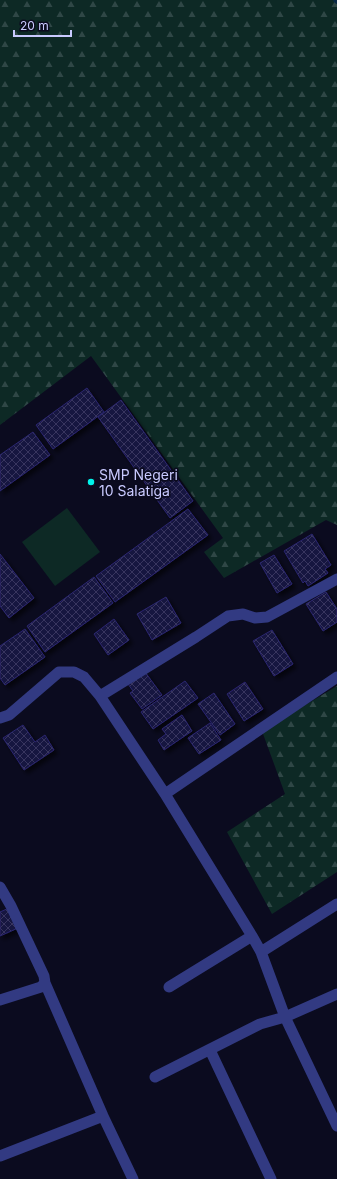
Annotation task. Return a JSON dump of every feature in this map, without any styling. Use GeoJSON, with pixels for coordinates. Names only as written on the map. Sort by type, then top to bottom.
{"type":"FeatureCollection","features":[{"type":"Feature","properties":{"kind":"street"},"geometry":{"type":"LineString","coordinates":[[100,696],[228,616],[244,614],[256,618],[267,617],[337,579]]}},
{"type":"Feature","properties":{"kind":"street"},"geometry":{"type":"LineString","coordinates":[[0,718],[8,715],[59,672],[74,672],[84,677],[100,696],[165,794],[261,952],[285,1017],[337,1126]]}},
{"type":"Feature","properties":{"kind":"street"},"geometry":{"type":"LineString","coordinates":[[165,794],[337,677]]}},
{"type":"Feature","properties":{"kind":"street"},"geometry":{"type":"LineString","coordinates":[[0,886],[44,976],[45,983],[133,1179]]}},
{"type":"Feature","properties":{"kind":"street"},"geometry":{"type":"LineString","coordinates":[[261,952],[337,904]]}},
{"type":"Feature","properties":{"kind":"street"},"geometry":{"type":"LineString","coordinates":[[169,988],[252,936]]}},
{"type":"Feature","properties":{"kind":"street"},"geometry":{"type":"LineString","coordinates":[[0,1000],[41,987],[45,983]]}},
{"type":"Feature","properties":{"kind":"street"},"geometry":{"type":"LineString","coordinates":[[155,1077],[260,1024],[285,1017],[337,994]]}},
{"type":"Feature","properties":{"kind":"street"},"geometry":{"type":"LineString","coordinates":[[210,1050],[271,1179]]}},
{"type":"Feature","properties":{"kind":"street"},"geometry":{"type":"LineString","coordinates":[[0,1156],[104,1116]]}},
{"type":"Feature","properties":{"kind":"green space"},"geometry":{"type":"Polygon","coordinates":[[[0,0],[337,0],[337,525],[326,520],[224,578],[204,552],[223,538],[91,356],[0,425],[0,0]]]}},
{"type":"Feature","properties":{"kind":"green space"},"geometry":{"type":"Polygon","coordinates":[[[67,508],[100,552],[55,586],[22,542],[67,508]]]}},
{"type":"Feature","properties":{"kind":"green space"},"geometry":{"type":"Polygon","coordinates":[[[337,686],[337,872],[272,914],[227,832],[285,794],[262,731],[337,686]]]}},
{"type":"Feature","properties":{"kind":"building"},"geometry":{"type":"Polygon","coordinates":[[[87,388],[104,412],[53,449],[36,425],[87,388]]]}},
{"type":"Feature","properties":{"kind":"building"},"geometry":{"type":"Polygon","coordinates":[[[121,400],[193,501],[170,518],[98,417],[121,400]]]}},
{"type":"Feature","properties":{"kind":"building"},"geometry":{"type":"Polygon","coordinates":[[[33,432],[50,455],[0,491],[0,455],[33,432]]]}},
{"type":"Feature","properties":{"kind":"building"},"geometry":{"type":"Polygon","coordinates":[[[188,509],[208,535],[115,602],[96,576],[188,509]]]}},
{"type":"Feature","properties":{"kind":"building"},"geometry":{"type":"Polygon","coordinates":[[[312,534],[331,565],[325,569],[328,573],[308,586],[305,581],[303,583],[284,551],[312,534]]]}},
{"type":"Feature","properties":{"kind":"building"},"geometry":{"type":"Polygon","coordinates":[[[0,554],[34,598],[9,618],[0,606],[0,554]]]}},
{"type":"Feature","properties":{"kind":"building"},"geometry":{"type":"Polygon","coordinates":[[[274,555],[292,584],[277,593],[260,563],[274,555]]]}},
{"type":"Feature","properties":{"kind":"building"},"geometry":{"type":"Polygon","coordinates":[[[94,577],[113,603],[45,652],[27,626],[94,577]]]}},
{"type":"Feature","properties":{"kind":"building"},"geometry":{"type":"Polygon","coordinates":[[[326,592],[337,609],[337,622],[323,631],[306,604],[326,592]]]}},
{"type":"Feature","properties":{"kind":"building"},"geometry":{"type":"Polygon","coordinates":[[[166,597],[181,623],[152,640],[137,614],[166,597]]]}},
{"type":"Feature","properties":{"kind":"building"},"geometry":{"type":"Polygon","coordinates":[[[114,619],[129,640],[108,655],[94,634],[114,619]]]}},
{"type":"Feature","properties":{"kind":"building"},"geometry":{"type":"Polygon","coordinates":[[[25,629],[45,657],[5,685],[0,678],[0,646],[25,629]]]}},
{"type":"Feature","properties":{"kind":"building"},"geometry":{"type":"Polygon","coordinates":[[[272,630],[293,664],[274,676],[253,641],[272,630]]]}},
{"type":"Feature","properties":{"kind":"building"},"geometry":{"type":"Polygon","coordinates":[[[145,672],[162,695],[142,709],[130,693],[133,691],[128,684],[145,672]]]}},
{"type":"Feature","properties":{"kind":"building"},"geometry":{"type":"Polygon","coordinates":[[[185,681],[198,698],[153,729],[141,712],[185,681]]]}},
{"type":"Feature","properties":{"kind":"building"},"geometry":{"type":"Polygon","coordinates":[[[245,682],[263,709],[244,721],[227,694],[245,682]]]}},
{"type":"Feature","properties":{"kind":"building"},"geometry":{"type":"Polygon","coordinates":[[[214,693],[235,724],[220,735],[198,704],[214,693]]]}},
{"type":"Feature","properties":{"kind":"building"},"geometry":{"type":"Polygon","coordinates":[[[182,715],[192,731],[164,750],[158,740],[166,734],[162,729],[182,715]]]}},
{"type":"Feature","properties":{"kind":"building"},"geometry":{"type":"Polygon","coordinates":[[[210,723],[221,740],[199,754],[188,738],[210,723]]]}},
{"type":"Feature","properties":{"kind":"building"},"geometry":{"type":"Polygon","coordinates":[[[23,725],[35,742],[45,735],[54,750],[24,770],[3,738],[23,725]]]}},
{"type":"Feature","properties":{"kind":"building"},"geometry":{"type":"Polygon","coordinates":[[[9,908],[18,928],[0,936],[0,912],[9,908]]]}},
{"type":"Feature","properties":{"kind":"place","name":"SMP Negeri 10 Salatiga"},"geometry":{"type":"Point","coordinates":[91,482]}}]}
